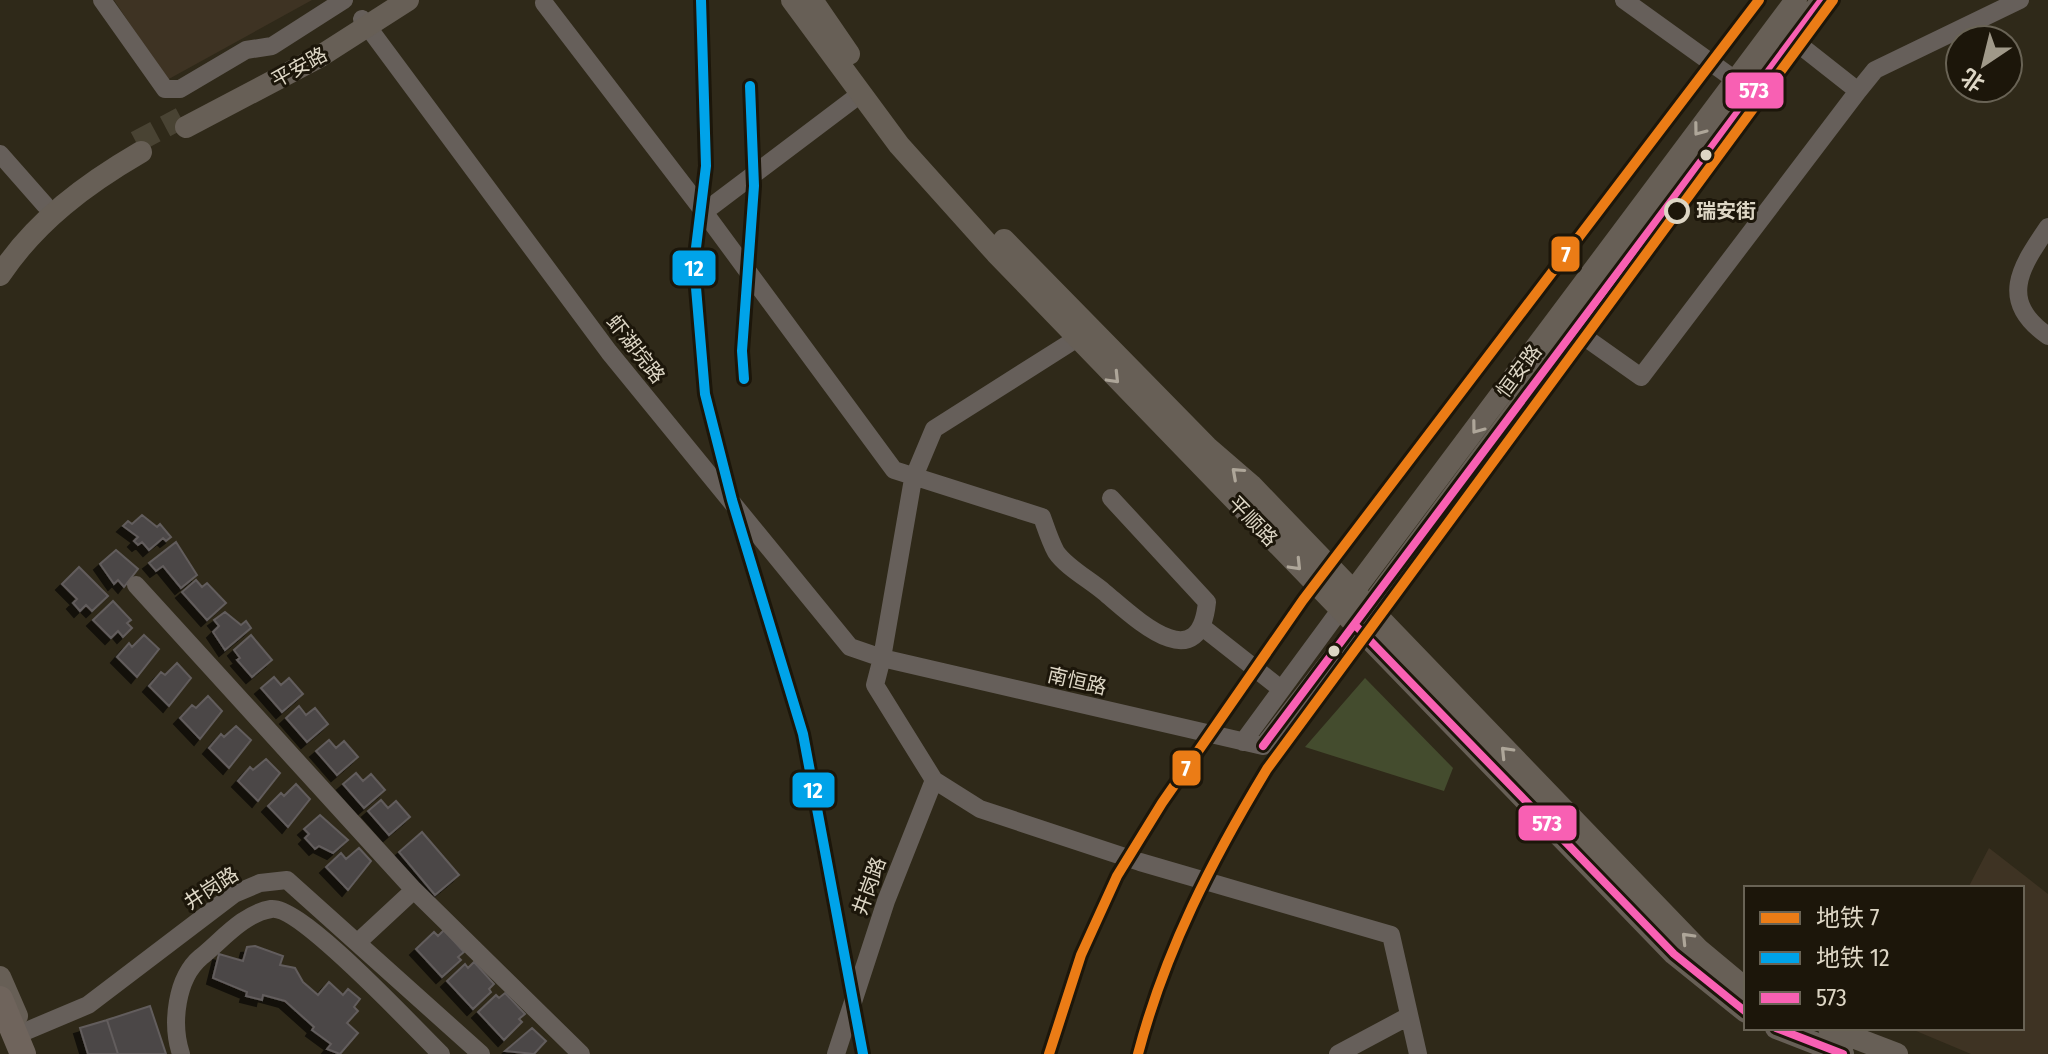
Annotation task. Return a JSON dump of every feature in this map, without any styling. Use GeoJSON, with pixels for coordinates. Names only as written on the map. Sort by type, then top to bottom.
{"type":"FeatureCollection","features":[{"type":"Feature","properties":{"kind":"highway"},"geometry":{"type":"LineString","coordinates":[[0,999],[24,1043]]}},
{"type":"Feature","properties":{"kind":"main road","name":"平安路"},"geometry":{"type":"LineString","coordinates":[[365,23],[389,0]]}},
{"type":"Feature","properties":{"kind":"main road","name":"平安路"},"geometry":{"type":"LineString","coordinates":[[184,122],[408,0]]}},
{"type":"Feature","properties":{"kind":"main road","name":"平顺路"},"geometry":{"type":"LineString","coordinates":[[792,0],[859,95],[936,187],[1076,339],[1698,949],[1744,987]]}},
{"type":"Feature","properties":{"kind":"main road","name":"平顺路"},"geometry":{"type":"LineString","coordinates":[[812,0],[872,87],[992,229],[1207,447],[1251,485],[1354,610],[1674,954],[1744,1010]]}},
{"type":"Feature","properties":{"kind":"main road","name":"恒安路"},"geometry":{"type":"LineString","coordinates":[[1354,610],[1576,331],[1744,87],[1796,0]]}},
{"type":"Feature","properties":{"kind":"main road","name":"恒安路"},"geometry":{"type":"LineString","coordinates":[[1354,610],[1744,87],[1792,39],[1822,0]]}},
{"type":"Feature","properties":{"kind":"main road"},"geometry":{"type":"LineString","coordinates":[[0,258],[45,205],[87,172],[138,147],[60,206],[0,275]]}},
{"type":"Feature","properties":{"kind":"main road"},"geometry":{"type":"LineString","coordinates":[[0,977],[24,1043],[32,1054]]}},
{"type":"Feature","properties":{"kind":"main road"},"geometry":{"type":"LineString","coordinates":[[1781,1030],[1843,1054]]}},
{"type":"Feature","properties":{"kind":"main road"},"geometry":{"type":"LineString","coordinates":[[1834,1030],[1897,1054]]}},
{"type":"Feature","properties":{"kind":"street"},"geometry":{"type":"LineString","coordinates":[[102,0],[165,89],[180,89],[246,50],[272,46],[344,0]]}},
{"type":"Feature","properties":{"kind":"street"},"geometry":{"type":"LineString","coordinates":[[1624,0],[1744,87]]}},
{"type":"Feature","properties":{"kind":"street"},"geometry":{"type":"LineString","coordinates":[[1576,331],[1641,377],[1875,70],[2020,0]]}},
{"type":"Feature","properties":{"kind":"street"},"geometry":{"type":"LineString","coordinates":[[544,3],[704,212],[894,470],[913,479],[1042,517],[1057,554],[1158,637],[1180,641],[1201,626],[1207,602],[1111,498]]}},
{"type":"Feature","properties":{"kind":"street","name":"虾湖垸路"},"geometry":{"type":"LineString","coordinates":[[365,23],[609,352],[850,647],[882,658]]}},
{"type":"Feature","properties":{"kind":"street"},"geometry":{"type":"LineString","coordinates":[[1792,39],[1858,91]]}},
{"type":"Feature","properties":{"kind":"street"},"geometry":{"type":"LineString","coordinates":[[704,212],[859,95]]}},
{"type":"Feature","properties":{"kind":"street"},"geometry":{"type":"LineString","coordinates":[[0,154],[45,205]]}},
{"type":"Feature","properties":{"kind":"street"},"geometry":{"type":"LineString","coordinates":[[2048,227],[2024,263],[2016,287],[2022,312],[2048,336]]}},
{"type":"Feature","properties":{"kind":"street"},"geometry":{"type":"LineString","coordinates":[[1076,339],[934,429],[913,479],[875,685],[934,780],[980,809],[1140,862],[1391,935],[1418,1054]]}},
{"type":"Feature","properties":{"kind":"street"},"geometry":{"type":"LineString","coordinates":[[136,585],[414,890],[581,1054]]}},
{"type":"Feature","properties":{"kind":"street","name":"恒安路"},"geometry":{"type":"LineString","coordinates":[[1243,742],[1281,689],[1354,610]]}},
{"type":"Feature","properties":{"kind":"street","name":"恒安路"},"geometry":{"type":"LineString","coordinates":[[1263,746],[1354,610]]}},
{"type":"Feature","properties":{"kind":"street"},"geometry":{"type":"LineString","coordinates":[[1201,626],[1281,689]]}},
{"type":"Feature","properties":{"kind":"street","name":"南恒路"},"geometry":{"type":"LineString","coordinates":[[882,658],[1263,746]]}},
{"type":"Feature","properties":{"kind":"street","name":"井岗路"},"geometry":{"type":"LineString","coordinates":[[836,1054],[886,901],[934,780]]}},
{"type":"Feature","properties":{"kind":"street","name":"井岗路"},"geometry":{"type":"LineString","coordinates":[[24,1043],[88,1005],[234,894],[260,883],[287,880],[481,1054]]}},
{"type":"Feature","properties":{"kind":"street"},"geometry":{"type":"LineString","coordinates":[[358,942],[414,890]]}},
{"type":"Feature","properties":{"kind":"street"},"geometry":{"type":"LineString","coordinates":[[181,1054],[177,1025],[180,992],[190,966],[252,915],[272,909],[293,914],[318,934],[441,1054]]}},
{"type":"Feature","properties":{"kind":"street"},"geometry":{"type":"LineString","coordinates":[[1338,1054],[1409,1016]]}},
{"type":"Feature","properties":{"kind":"shaded area"},"geometry":{"type":"Polygon","coordinates":[[[114,0],[312,0],[167,80],[114,0]]]}},
{"type":"Feature","properties":{"kind":"shaded area"},"geometry":{"type":"Polygon","coordinates":[[[1989,848],[2048,894],[2048,1054],[1971,1054],[1914,1030],[2024,1030],[2024,886],[1969,886],[1989,848]]]}},
{"type":"Feature","properties":{"kind":"green space"},"geometry":{"type":"Polygon","coordinates":[[[1365,678],[1453,768],[1444,791],[1305,747],[1365,678]]]}},
{"type":"Feature","properties":{"kind":"building"},"geometry":{"type":"Polygon","coordinates":[[[142,515],[157,527],[160,524],[171,537],[166,541],[163,538],[149,550],[142,542],[138,545],[134,541],[138,537],[123,526],[128,521],[132,524],[142,515]]]}},
{"type":"Feature","properties":{"kind":"building"},"geometry":{"type":"Polygon","coordinates":[[[176,542],[197,575],[181,588],[163,566],[156,571],[149,563],[176,542]]]}},
{"type":"Feature","properties":{"kind":"building"},"geometry":{"type":"Polygon","coordinates":[[[116,550],[138,569],[124,587],[118,580],[114,584],[100,564],[116,550]]]}},
{"type":"Feature","properties":{"kind":"building"},"geometry":{"type":"Polygon","coordinates":[[[79,567],[108,596],[92,611],[86,605],[80,611],[73,603],[77,599],[62,584],[79,567]]]}},
{"type":"Feature","properties":{"kind":"building"},"geometry":{"type":"Polygon","coordinates":[[[196,580],[202,587],[207,583],[226,603],[207,620],[182,592],[196,580]]]}},
{"type":"Feature","properties":{"kind":"building"},"geometry":{"type":"Polygon","coordinates":[[[113,601],[131,620],[127,623],[132,628],[123,637],[118,631],[111,638],[93,620],[113,601]]]}},
{"type":"Feature","properties":{"kind":"building"},"geometry":{"type":"Polygon","coordinates":[[[225,612],[241,625],[246,621],[251,628],[225,650],[213,632],[219,626],[214,620],[225,612]]]}},
{"type":"Feature","properties":{"kind":"building"},"geometry":{"type":"Polygon","coordinates":[[[144,635],[159,649],[137,677],[117,657],[129,643],[132,647],[144,635]]]}},
{"type":"Feature","properties":{"kind":"building"},"geometry":{"type":"Polygon","coordinates":[[[251,635],[272,660],[252,677],[237,660],[240,658],[234,650],[251,635]]]}},
{"type":"Feature","properties":{"kind":"building"},"geometry":{"type":"Polygon","coordinates":[[[177,663],[191,678],[169,706],[149,686],[161,672],[165,675],[177,663]]]}},
{"type":"Feature","properties":{"kind":"building"},"geometry":{"type":"Polygon","coordinates":[[[274,677],[281,685],[289,678],[303,694],[282,712],[261,688],[274,677]]]}},
{"type":"Feature","properties":{"kind":"building"},"geometry":{"type":"Polygon","coordinates":[[[208,696],[222,711],[200,739],[180,718],[192,705],[196,708],[208,696]]]}},
{"type":"Feature","properties":{"kind":"building"},"geometry":{"type":"Polygon","coordinates":[[[299,706],[306,715],[315,708],[328,724],[307,742],[286,718],[299,706]]]}},
{"type":"Feature","properties":{"kind":"building"},"geometry":{"type":"Polygon","coordinates":[[[236,726],[251,740],[229,768],[209,748],[221,734],[224,737],[236,726]]]}},
{"type":"Feature","properties":{"kind":"building"},"geometry":{"type":"Polygon","coordinates":[[[329,740],[336,748],[344,741],[358,757],[337,775],[316,751],[329,740]]]}},
{"type":"Feature","properties":{"kind":"building"},"geometry":{"type":"Polygon","coordinates":[[[266,759],[280,773],[258,801],[238,781],[250,767],[253,770],[266,759]]]}},
{"type":"Feature","properties":{"kind":"building"},"geometry":{"type":"Polygon","coordinates":[[[356,773],[363,781],[371,774],[385,790],[364,808],[343,784],[356,773]]]}},
{"type":"Feature","properties":{"kind":"building"},"geometry":{"type":"Polygon","coordinates":[[[296,784],[310,799],[288,827],[268,806],[296,784]]]}},
{"type":"Feature","properties":{"kind":"building"},"geometry":{"type":"Polygon","coordinates":[[[381,800],[388,808],[396,801],[410,817],[389,835],[368,811],[381,800]]]}},
{"type":"Feature","properties":{"kind":"building"},"geometry":{"type":"Polygon","coordinates":[[[320,815],[348,840],[333,853],[319,846],[315,849],[305,838],[309,834],[304,829],[320,815]]]}},
{"type":"Feature","properties":{"kind":"building"},"geometry":{"type":"Polygon","coordinates":[[[422,832],[459,875],[435,895],[399,852],[422,832]]]}},
{"type":"Feature","properties":{"kind":"building"},"geometry":{"type":"Polygon","coordinates":[[[359,848],[371,861],[348,890],[326,867],[341,853],[346,859],[359,848]]]}},
{"type":"Feature","properties":{"kind":"building"},"geometry":{"type":"Polygon","coordinates":[[[444,930],[464,952],[458,957],[461,960],[442,977],[416,949],[434,932],[438,936],[444,930]]]}},
{"type":"Feature","properties":{"kind":"building"},"geometry":{"type":"Polygon","coordinates":[[[255,946],[283,956],[280,965],[295,968],[303,982],[318,995],[329,982],[343,995],[348,989],[360,999],[354,1007],[358,1011],[347,1023],[358,1033],[340,1054],[327,1049],[331,1044],[312,1030],[314,1027],[285,1001],[263,995],[262,1000],[246,996],[247,992],[213,978],[219,954],[243,961],[247,947],[255,946]]]}},
{"type":"Feature","properties":{"kind":"building"},"geometry":{"type":"Polygon","coordinates":[[[474,962],[494,984],[489,989],[491,992],[473,1009],[447,981],[465,964],[468,968],[474,962]]]}},
{"type":"Feature","properties":{"kind":"building"},"geometry":{"type":"Polygon","coordinates":[[[505,993],[525,1014],[519,1019],[522,1022],[504,1040],[478,1012],[496,995],[499,998],[505,993]]]}},
{"type":"Feature","properties":{"kind":"building"},"geometry":{"type":"Polygon","coordinates":[[[150,1006],[166,1054],[118,1054],[107,1020],[150,1006]]]}},
{"type":"Feature","properties":{"kind":"building"},"geometry":{"type":"Polygon","coordinates":[[[107,1020],[118,1054],[88,1054],[80,1028],[107,1020]]]}},
{"type":"Feature","properties":{"kind":"building"},"geometry":{"type":"Polygon","coordinates":[[[532,1028],[546,1041],[534,1054],[505,1051],[532,1028]]]}},
{"type":"Feature","properties":{"kind":"tunnel"},"geometry":{"type":"LineString","coordinates":[[136,142],[181,118]]}},
{"type":"Feature","properties":{"kind":"metro line","name":"12"},"geometry":{"type":"LineString","coordinates":[[701,0],[706,166],[694,264],[705,394],[732,500],[803,734],[863,1054]]}},
{"type":"Feature","properties":{"kind":"metro line","name":"7"},"geometry":{"type":"LineString","coordinates":[[1049,1054],[1081,955],[1117,876],[1162,803],[1303,600],[1759,0]]}},
{"type":"Feature","properties":{"kind":"metro line","name":"7"},"geometry":{"type":"LineString","coordinates":[[1138,1054],[1162,979],[1192,907],[1227,837],[1267,769],[1833,0]]}},
{"type":"Feature","properties":{"kind":"metro line","name":"12"},"geometry":{"type":"LineString","coordinates":[[744,379],[742,351],[754,186],[750,86]]}},
{"type":"Feature","properties":{"kind":"transit line","name":"573"},"geometry":{"type":"LineString","coordinates":[[1263,746],[1822,0]]}},
{"type":"Feature","properties":{"kind":"transit line","name":"573"},"geometry":{"type":"LineString","coordinates":[[1356,626],[1674,954],[1744,1010]]}},
{"type":"Feature","properties":{"kind":"transit line","name":"573"},"geometry":{"type":"LineString","coordinates":[[1781,1030],[1843,1054]]}},
{"type":"Feature","properties":{"kind":"place","name":"瑞安街"},"geometry":{"type":"Point","coordinates":[1677,211]}}]}
